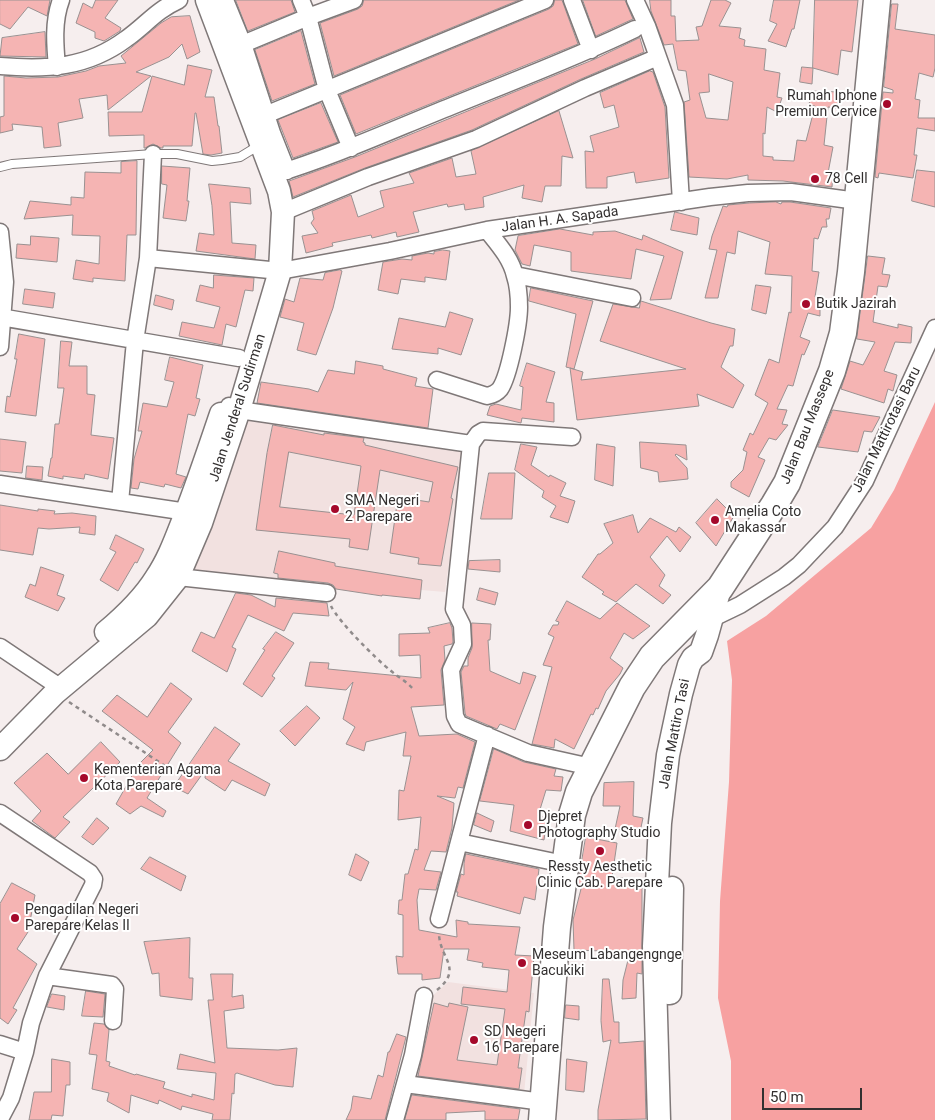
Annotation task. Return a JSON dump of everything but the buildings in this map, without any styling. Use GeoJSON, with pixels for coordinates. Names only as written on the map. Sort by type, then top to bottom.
{"type":"FeatureCollection","features":[{"type":"Feature","properties":{"kind":"highway","name":"Jalan Bau Massepe"},"geometry":{"type":"LineString","coordinates":[[542,1111],[564,864],[572,815],[579,792],[632,687],[652,657],[720,588],[774,505],[787,482],[832,371],[843,333],[851,272],[877,0]]}},
{"type":"Feature","properties":{"kind":"main road","name":"Jalan Jenderal Sudirman"},"geometry":{"type":"LineString","coordinates":[[0,750],[55,688],[122,619],[156,579],[167,561],[232,407],[239,358],[272,270],[269,250],[270,214],[262,172],[193,0]]}},
{"type":"Feature","properties":{"kind":"main road","name":"Jalan Jenderal Sudirman"},"geometry":{"type":"LineString","coordinates":[[0,728],[55,688],[147,616],[178,577],[201,523],[272,270],[283,212],[279,191],[280,173],[260,117],[207,0]]}},
{"type":"Feature","properties":{"kind":"main road","name":"Jalan Mattiro Tasi"},"geometry":{"type":"LineString","coordinates":[[659,1120],[670,987],[675,825],[684,746],[703,660],[701,652],[713,618],[720,588]]}},
{"type":"Feature","properties":{"kind":"main road","name":"Jalan Mattiro Tasi"},"geometry":{"type":"LineString","coordinates":[[665,1060],[674,1120]]}},
{"type":"Feature","properties":{"kind":"street"},"geometry":{"type":"LineString","coordinates":[[57,68],[55,32],[57,10],[61,0]]}},
{"type":"Feature","properties":{"kind":"street"},"geometry":{"type":"LineString","coordinates":[[0,66],[57,68],[91,58],[120,43],[159,3],[179,0]]}},
{"type":"Feature","properties":{"kind":"street"},"geometry":{"type":"LineString","coordinates":[[225,0],[243,44],[260,117],[545,0]]}},
{"type":"Feature","properties":{"kind":"street"},"geometry":{"type":"LineString","coordinates":[[301,0],[308,17],[327,90],[351,148]]}},
{"type":"Feature","properties":{"kind":"street"},"geometry":{"type":"LineString","coordinates":[[243,44],[354,0]]}},
{"type":"Feature","properties":{"kind":"street"},"geometry":{"type":"LineString","coordinates":[[572,0],[591,50]]}},
{"type":"Feature","properties":{"kind":"street"},"geometry":{"type":"LineString","coordinates":[[635,0],[675,105],[681,202]]}},
{"type":"Feature","properties":{"kind":"street"},"geometry":{"type":"LineString","coordinates":[[280,173],[351,148],[591,50],[635,29]]}},
{"type":"Feature","properties":{"kind":"street"},"geometry":{"type":"LineString","coordinates":[[283,212],[368,177],[476,139],[585,88],[658,57]]}},
{"type":"Feature","properties":{"kind":"street"},"geometry":{"type":"LineString","coordinates":[[120,502],[135,341],[148,258],[152,154]]}},
{"type":"Feature","properties":{"kind":"street","name":"Jalan H. A. Sapada"},"geometry":{"type":"LineString","coordinates":[[148,258],[272,270],[390,251],[487,230],[748,193],[783,192],[857,201]]}},
{"type":"Feature","properties":{"kind":"street"},"geometry":{"type":"LineString","coordinates":[[436,380],[487,396],[499,390],[505,380],[517,326],[519,306],[515,275],[507,256],[487,230]]}},
{"type":"Feature","properties":{"kind":"street"},"geometry":{"type":"LineString","coordinates":[[0,232],[5,282],[0,347]]}},
{"type":"Feature","properties":{"kind":"street"},"geometry":{"type":"LineString","coordinates":[[515,275],[632,298]]}},
{"type":"Feature","properties":{"kind":"street"},"geometry":{"type":"LineString","coordinates":[[2,317],[239,358]]}},
{"type":"Feature","properties":{"kind":"street","name":"Jalan Mattirotasi Baru"},"geometry":{"type":"LineString","coordinates":[[713,618],[740,604],[799,566],[835,527],[865,481],[935,328]]}},
{"type":"Feature","properties":{"kind":"street"},"geometry":{"type":"LineString","coordinates":[[232,407],[471,444]]}},
{"type":"Feature","properties":{"kind":"street"},"geometry":{"type":"LineString","coordinates":[[572,437],[483,431],[478,434],[471,444],[454,609],[462,625],[463,644],[451,670],[455,716],[459,724],[528,753],[591,767]]}},
{"type":"Feature","properties":{"kind":"street"},"geometry":{"type":"LineString","coordinates":[[0,484],[187,512]]}},
{"type":"Feature","properties":{"kind":"street"},"geometry":{"type":"LineString","coordinates":[[178,577],[327,593]]}},
{"type":"Feature","properties":{"kind":"street"},"geometry":{"type":"LineString","coordinates":[[0,646],[55,688]]}},
{"type":"Feature","properties":{"kind":"street"},"geometry":{"type":"LineString","coordinates":[[440,919],[487,735]]}},
{"type":"Feature","properties":{"kind":"street"},"geometry":{"type":"LineString","coordinates":[[0,813],[90,872],[94,879],[93,885],[48,976],[31,1024],[25,1052],[11,1098],[0,1119]]}},
{"type":"Feature","properties":{"kind":"street"},"geometry":{"type":"LineString","coordinates":[[459,842],[564,864]]}},
{"type":"Feature","properties":{"kind":"street"},"geometry":{"type":"LineString","coordinates":[[48,976],[114,987],[113,1021]]}},
{"type":"Feature","properties":{"kind":"street"},"geometry":{"type":"LineString","coordinates":[[395,1120],[413,1055],[424,996]]}},
{"type":"Feature","properties":{"kind":"street"},"geometry":{"type":"LineString","coordinates":[[0,1044],[25,1052]]}},
{"type":"Feature","properties":{"kind":"street"},"geometry":{"type":"LineString","coordinates":[[405,1084],[542,1111]]}},
{"type":"Feature","properties":{"kind":"lane"},"geometry":{"type":"LineString","coordinates":[[0,167],[152,154],[177,154],[212,161],[240,157],[253,149]]}},
{"type":"Feature","properties":{"kind":"path"},"geometry":{"type":"LineString","coordinates":[[327,593],[332,609],[339,618],[391,672],[405,679],[414,690]]}},
{"type":"Feature","properties":{"kind":"path"},"geometry":{"type":"LineString","coordinates":[[55,688],[180,776]]}},
{"type":"Feature","properties":{"kind":"path"},"geometry":{"type":"LineString","coordinates":[[424,996],[438,990],[450,972],[450,963],[440,943],[440,919]]}},
{"type":"Feature","properties":{"kind":"shaded area"},"geometry":{"type":"Polygon","coordinates":[[[935,402],[935,1120],[731,1120],[731,1061],[718,998],[720,901],[729,782],[732,680],[727,641],[766,616],[871,528],[894,490],[935,402]]]}},
{"type":"Feature","properties":{"kind":"shaded area","name":"SMA Negeri 2 Parepare"},"geometry":{"type":"Polygon","coordinates":[[[243,416],[465,447],[445,592],[194,571],[243,416]]]}},
{"type":"Feature","properties":{"kind":"shaded area","name":"SD Negeri 16 Parepare"},"geometry":{"type":"Polygon","coordinates":[[[448,982],[534,993],[524,1094],[409,1082],[429,999],[448,982]]]}},
{"type":"Feature","properties":{"kind":"place","name":"Rumah Iphone Premiun Cervice"},"geometry":{"type":"Point","coordinates":[887,104]}},
{"type":"Feature","properties":{"kind":"place","name":"78 Cell"},"geometry":{"type":"Point","coordinates":[815,179]}},
{"type":"Feature","properties":{"kind":"place","name":"Butik Jazirah"},"geometry":{"type":"Point","coordinates":[806,304]}},
{"type":"Feature","properties":{"kind":"place","name":"SMA Negeri 2 Parepare"},"geometry":{"type":"Point","coordinates":[335,509]}},
{"type":"Feature","properties":{"kind":"place","name":"Amelia Coto Makassar"},"geometry":{"type":"Point","coordinates":[715,520]}},
{"type":"Feature","properties":{"kind":"place","name":"Kementerian Agama Kota Parepare"},"geometry":{"type":"Point","coordinates":[84,778]}},
{"type":"Feature","properties":{"kind":"place","name":"Djepret Photography Studio"},"geometry":{"type":"Point","coordinates":[528,825]}},
{"type":"Feature","properties":{"kind":"place","name":"Ressty Aesthetic Clinic Cab. Parepare"},"geometry":{"type":"Point","coordinates":[600,851]}},
{"type":"Feature","properties":{"kind":"place","name":"Pengadilan Negeri Parepare Kelas II"},"geometry":{"type":"Point","coordinates":[15,918]}},
{"type":"Feature","properties":{"kind":"place","name":"Meseum Labangengnge Bacukiki"},"geometry":{"type":"Point","coordinates":[522,963]}},
{"type":"Feature","properties":{"kind":"place","name":"SD Negeri 16 Parepare"},"geometry":{"type":"Point","coordinates":[474,1040]}}]}
